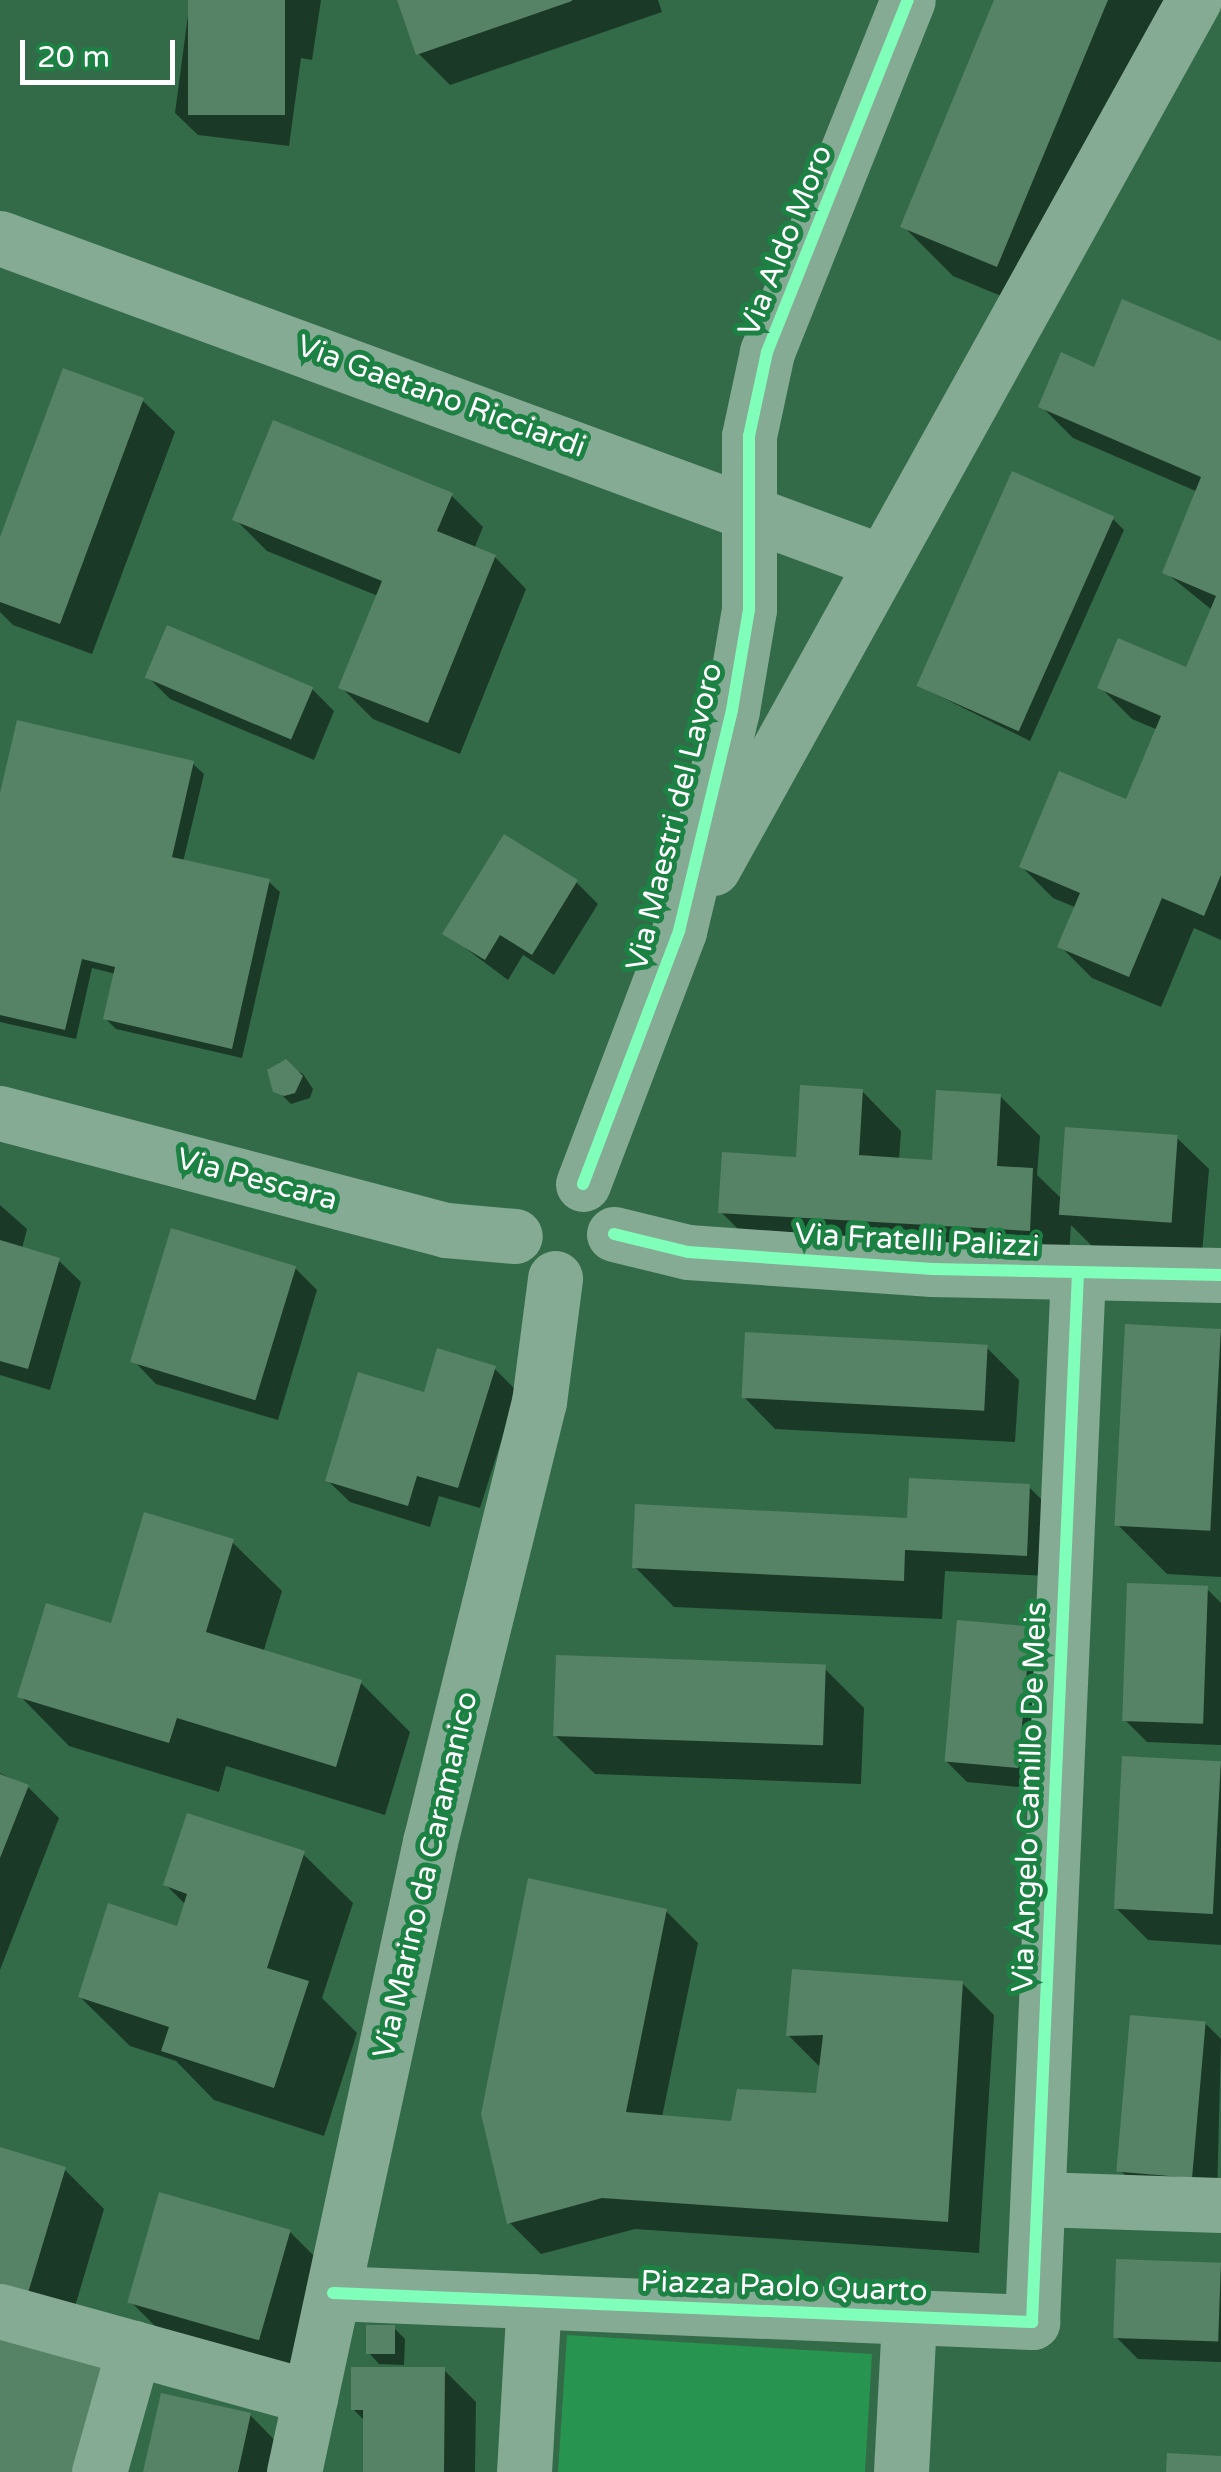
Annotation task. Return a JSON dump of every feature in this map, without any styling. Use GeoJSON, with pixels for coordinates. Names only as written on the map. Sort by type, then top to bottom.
{"type":"FeatureCollection","features":[{"type":"Feature","properties":{"kind":"street","name":"Via Aldo Moro"},"geometry":{"type":"LineString","coordinates":[[750,509],[750,436],[767,352],[908,0]]}},
{"type":"Feature","properties":{"kind":"street","name":"Via Maestri del Lavoro"},"geometry":{"type":"LineString","coordinates":[[583,1184],[679,931],[880,561],[1194,0]]}},
{"type":"Feature","properties":{"kind":"street","name":"Via Gaetano Ricciardi"},"geometry":{"type":"LineString","coordinates":[[0,238],[750,509],[880,561]]}},
{"type":"Feature","properties":{"kind":"street","name":"Via Maestri del Lavoro"},"geometry":{"type":"LineString","coordinates":[[679,931],[750,609],[750,509]]}},
{"type":"Feature","properties":{"kind":"street","name":"Via Pescara"},"geometry":{"type":"LineString","coordinates":[[0,1113],[446,1230],[516,1236]]}},
{"type":"Feature","properties":{"kind":"street"},"geometry":{"type":"LineString","coordinates":[[583,1184],[606,1204],[614,1234],[600,1264],[586,1274],[555,1278],[528,1264],[516,1236],[521,1207],[540,1187],[583,1184]]}},
{"type":"Feature","properties":{"kind":"street","name":"Via Fratelli Palizzi"},"geometry":{"type":"LineString","coordinates":[[614,1234],[688,1252],[1078,1274],[1221,1275]]}},
{"type":"Feature","properties":{"kind":"street","name":"Via Angelo Camillo De Meis"},"geometry":{"type":"LineString","coordinates":[[1032,2322],[1078,1274]]}},
{"type":"Feature","properties":{"kind":"street","name":"Via Marino da Caramanico"},"geometry":{"type":"LineString","coordinates":[[294,2472],[430,1842],[540,1402],[555,1278]]}},
{"type":"Feature","properties":{"kind":"street"},"geometry":{"type":"LineString","coordinates":[[1038,2199],[1221,2205]]}},
{"type":"Feature","properties":{"kind":"street","name":"Piazza Paolo Quarto"},"geometry":{"type":"LineString","coordinates":[[333,2293],[1032,2322]]}},
{"type":"Feature","properties":{"kind":"street"},"geometry":{"type":"LineString","coordinates":[[524,2472],[534,2301]]}},
{"type":"Feature","properties":{"kind":"street"},"geometry":{"type":"LineString","coordinates":[[0,2310],[310,2397]]}},
{"type":"Feature","properties":{"kind":"street","name":"Piazza Paolo Quarto"},"geometry":{"type":"LineString","coordinates":[[901,2472],[909,2317]]}},
{"type":"Feature","properties":{"kind":"street"},"geometry":{"type":"LineString","coordinates":[[99,2472],[134,2348]]}},
{"type":"Feature","properties":{"kind":"green space"},"geometry":{"type":"Polygon","coordinates":[[[567,2335],[872,2354],[865,2472],[558,2472],[567,2335]]]}},
{"type":"Feature","properties":{"kind":"building"},"geometry":{"type":"Polygon","coordinates":[[[188,0],[285,0],[285,115],[188,115],[188,0]]]}},
{"type":"Feature","properties":{"kind":"building"},"geometry":{"type":"Polygon","coordinates":[[[397,0],[572,0],[572,1],[416,55],[397,0]]]}},
{"type":"Feature","properties":{"kind":"building"},"geometry":{"type":"Polygon","coordinates":[[[994,0],[1108,0],[997,267],[900,227],[994,0]]]}},
{"type":"Feature","properties":{"kind":"building"},"geometry":{"type":"Polygon","coordinates":[[[1122,299],[1221,341],[1221,875],[1204,916],[1162,898],[1129,977],[1057,947],[1080,893],[1019,867],[1059,771],[1126,799],[1161,716],[1097,688],[1118,638],[1186,667],[1216,596],[1162,573],[1201,477],[1038,407],[1061,352],[1094,367],[1122,299]]]}},
{"type":"Feature","properties":{"kind":"building"},"geometry":{"type":"Polygon","coordinates":[[[63,368],[144,398],[60,624],[0,602],[0,537],[63,368]]]}},
{"type":"Feature","properties":{"kind":"building"},"geometry":{"type":"Polygon","coordinates":[[[273,420],[453,493],[437,531],[496,555],[428,723],[338,688],[382,581],[232,520],[273,420]]]}},
{"type":"Feature","properties":{"kind":"building"},"geometry":{"type":"Polygon","coordinates":[[[1012,471],[1114,517],[1019,731],[916,686],[1012,471]]]}},
{"type":"Feature","properties":{"kind":"building"},"geometry":{"type":"Polygon","coordinates":[[[167,625],[313,687],[291,740],[145,677],[167,625]]]}},
{"type":"Feature","properties":{"kind":"building"},"geometry":{"type":"Polygon","coordinates":[[[17,720],[194,761],[172,857],[270,879],[232,1049],[103,1019],[115,967],[82,959],[65,1030],[0,1015],[0,793],[17,720]]]}},
{"type":"Feature","properties":{"kind":"building"},"geometry":{"type":"Polygon","coordinates":[[[504,834],[578,880],[532,955],[500,935],[485,960],[442,934],[504,834]]]}},
{"type":"Feature","properties":{"kind":"building"},"geometry":{"type":"Polygon","coordinates":[[[286,1059],[303,1076],[295,1093],[284,1096],[273,1092],[267,1070],[286,1059]]]}},
{"type":"Feature","properties":{"kind":"building"},"geometry":{"type":"Polygon","coordinates":[[[800,1085],[863,1089],[859,1155],[932,1160],[936,1090],[1001,1094],[997,1166],[1033,1168],[1030,1231],[718,1213],[722,1152],[796,1157],[800,1085]]]}},
{"type":"Feature","properties":{"kind":"building"},"geometry":{"type":"Polygon","coordinates":[[[1065,1127],[1178,1135],[1172,1223],[1059,1215],[1065,1127]]]}},
{"type":"Feature","properties":{"kind":"building"},"geometry":{"type":"Polygon","coordinates":[[[171,1228],[296,1266],[255,1400],[130,1362],[171,1228]]]}},
{"type":"Feature","properties":{"kind":"building"},"geometry":{"type":"Polygon","coordinates":[[[0,1240],[60,1258],[28,1369],[0,1361],[0,1240]]]}},
{"type":"Feature","properties":{"kind":"building"},"geometry":{"type":"Polygon","coordinates":[[[1125,1324],[1221,1329],[1210,1531],[1114,1526],[1125,1324]]]}},
{"type":"Feature","properties":{"kind":"building"},"geometry":{"type":"Polygon","coordinates":[[[745,1332],[988,1345],[984,1411],[742,1398],[745,1332]]]}},
{"type":"Feature","properties":{"kind":"building"},"geometry":{"type":"Polygon","coordinates":[[[437,1348],[496,1366],[458,1488],[417,1476],[408,1506],[325,1481],[358,1372],[424,1392],[437,1348]]]}},
{"type":"Feature","properties":{"kind":"building"},"geometry":{"type":"Polygon","coordinates":[[[909,1478],[1030,1484],[1027,1556],[905,1550],[904,1581],[632,1568],[635,1504],[907,1518],[909,1478]]]}},
{"type":"Feature","properties":{"kind":"building"},"geometry":{"type":"Polygon","coordinates":[[[144,1512],[234,1539],[206,1632],[362,1680],[336,1767],[177,1718],[169,1743],[17,1697],[46,1603],[111,1623],[144,1512]]]}},
{"type":"Feature","properties":{"kind":"building"},"geometry":{"type":"Polygon","coordinates":[[[1127,1583],[1208,1586],[1203,1724],[1122,1721],[1127,1583]]]}},
{"type":"Feature","properties":{"kind":"building"},"geometry":{"type":"Polygon","coordinates":[[[957,1620],[1031,1626],[1018,1768],[945,1761],[957,1620]]]}},
{"type":"Feature","properties":{"kind":"building"},"geometry":{"type":"Polygon","coordinates":[[[556,1655],[826,1664],[823,1745],[553,1736],[556,1655]]]}},
{"type":"Feature","properties":{"kind":"building"},"geometry":{"type":"Polygon","coordinates":[[[1122,1756],[1221,1761],[1213,1914],[1114,1909],[1122,1756]]]}},
{"type":"Feature","properties":{"kind":"building"},"geometry":{"type":"Polygon","coordinates":[[[0,1774],[29,1785],[0,1858],[0,1774]]]}},
{"type":"Feature","properties":{"kind":"building"},"geometry":{"type":"Polygon","coordinates":[[[187,1813],[305,1851],[267,1968],[309,1981],[274,2088],[161,2051],[169,2027],[78,1997],[108,1903],[177,1926],[187,1894],[163,1885],[187,1813]]]}},
{"type":"Feature","properties":{"kind":"building"},"geometry":{"type":"Polygon","coordinates":[[[528,1878],[667,1909],[626,2112],[731,2121],[737,2089],[816,2093],[823,2035],[786,2036],[792,1969],[963,1981],[948,2222],[602,2198],[507,2224],[481,2114],[528,1878]]]}},
{"type":"Feature","properties":{"kind":"building"},"geometry":{"type":"Polygon","coordinates":[[[1130,2015],[1206,2022],[1192,2178],[1116,2171],[1130,2015]]]}},
{"type":"Feature","properties":{"kind":"building"},"geometry":{"type":"Polygon","coordinates":[[[0,2147],[66,2167],[28,2293],[0,2284],[0,2147]]]}},
{"type":"Feature","properties":{"kind":"building"},"geometry":{"type":"Polygon","coordinates":[[[159,2192],[291,2230],[259,2340],[127,2303],[159,2192]]]}},
{"type":"Feature","properties":{"kind":"building"},"geometry":{"type":"Polygon","coordinates":[[[1116,2259],[1221,2263],[1218,2342],[1113,2338],[1116,2259]]]}},
{"type":"Feature","properties":{"kind":"building"},"geometry":{"type":"Polygon","coordinates":[[[366,2325],[395,2325],[395,2354],[366,2354],[366,2325]]]}},
{"type":"Feature","properties":{"kind":"building"},"geometry":{"type":"Polygon","coordinates":[[[0,2335],[107,2361],[81,2472],[0,2472],[0,2335]]]}},
{"type":"Feature","properties":{"kind":"building"},"geometry":{"type":"Polygon","coordinates":[[[351,2367],[445,2367],[444,2472],[363,2472],[363,2410],[351,2410],[351,2367]]]}},
{"type":"Feature","properties":{"kind":"building"},"geometry":{"type":"Polygon","coordinates":[[[161,2393],[251,2413],[238,2472],[143,2472],[161,2393]]]}},
{"type":"Feature","properties":{"kind":"building"},"geometry":{"type":"Polygon","coordinates":[[[1167,2453],[1221,2456],[1221,2472],[1166,2472],[1167,2453]]]}},
{"type":"Feature","properties":{"kind":"cycle path"},"geometry":{"type":"LineString","coordinates":[[583,1184],[679,931],[732,710],[749,609],[749,436],[767,352],[908,0]]}},
{"type":"Feature","properties":{"kind":"cycle path"},"geometry":{"type":"LineString","coordinates":[[614,1234],[688,1252],[932,1269],[1221,1275]]}},
{"type":"Feature","properties":{"kind":"cycle path"},"geometry":{"type":"LineString","coordinates":[[333,2293],[1032,2322],[1078,1274]]}}]}
